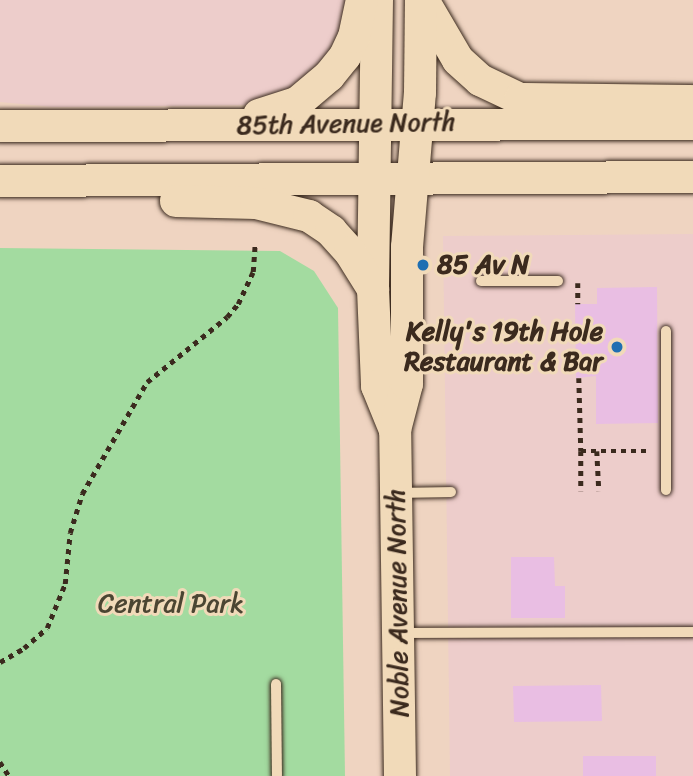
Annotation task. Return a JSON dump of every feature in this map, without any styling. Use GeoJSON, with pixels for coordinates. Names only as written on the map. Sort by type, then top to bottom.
{"type":"FeatureCollection","features":[{"type":"Feature","properties":{"kind":"main road"},"geometry":{"type":"LineString","coordinates":[[209,126],[282,110],[309,94],[345,56],[354,37],[362,0]]}},
{"type":"Feature","properties":{"kind":"main road","name":"Noble Avenue North"},"geometry":{"type":"LineString","coordinates":[[377,0],[373,289],[376,386],[395,430]]}},
{"type":"Feature","properties":{"kind":"main road"},"geometry":{"type":"LineString","coordinates":[[422,0],[458,60],[480,80],[520,99],[693,101]]}},
{"type":"Feature","properties":{"kind":"main road","name":"Noble Avenue North"},"geometry":{"type":"LineString","coordinates":[[400,776],[395,430],[407,384],[407,247],[414,178],[422,0]]}},
{"type":"Feature","properties":{"kind":"main road","name":"85th Avenue North"},"geometry":{"type":"LineString","coordinates":[[0,126],[693,124]]}},
{"type":"Feature","properties":{"kind":"main road","name":"85th Avenue North"},"geometry":{"type":"LineString","coordinates":[[0,181],[693,177]]}},
{"type":"Feature","properties":{"kind":"main road"},"geometry":{"type":"LineString","coordinates":[[0,202],[219,201],[282,207],[309,216],[331,231],[350,252],[373,289]]}},
{"type":"Feature","properties":{"kind":"lane"},"geometry":{"type":"LineString","coordinates":[[481,281],[558,281]]}},
{"type":"Feature","properties":{"kind":"lane"},"geometry":{"type":"LineString","coordinates":[[666,331],[666,490]]}},
{"type":"Feature","properties":{"kind":"lane"},"geometry":{"type":"LineString","coordinates":[[397,493],[451,492]]}},
{"type":"Feature","properties":{"kind":"lane"},"geometry":{"type":"LineString","coordinates":[[398,633],[693,632]]}},
{"type":"Feature","properties":{"kind":"lane"},"geometry":{"type":"LineString","coordinates":[[276,684],[277,776]]}},
{"type":"Feature","properties":{"kind":"path"},"geometry":{"type":"LineString","coordinates":[[0,662],[24,648],[47,628],[65,584],[70,533],[82,494],[147,382],[227,317],[238,304],[253,272],[256,242]]}},
{"type":"Feature","properties":{"kind":"path"},"geometry":{"type":"LineString","coordinates":[[578,275],[579,304]]}},
{"type":"Feature","properties":{"kind":"path"},"geometry":{"type":"LineString","coordinates":[[579,378],[581,491]]}},
{"type":"Feature","properties":{"kind":"path"},"geometry":{"type":"LineString","coordinates":[[581,451],[666,451]]}},
{"type":"Feature","properties":{"kind":"path"},"geometry":{"type":"LineString","coordinates":[[597,451],[599,491]]}},
{"type":"Feature","properties":{"kind":"path"},"geometry":{"type":"LineString","coordinates":[[0,762],[9,776]]}},
{"type":"Feature","properties":{"kind":"shaded area"},"geometry":{"type":"Polygon","coordinates":[[[0,0],[350,0],[350,11],[326,61],[297,87],[262,105],[53,107],[0,102],[0,0]]]}},
{"type":"Feature","properties":{"kind":"shaded area"},"geometry":{"type":"Polygon","coordinates":[[[693,234],[693,776],[450,776],[443,236],[693,234]]]}},
{"type":"Feature","properties":{"kind":"green space","name":"Central Park"},"geometry":{"type":"Polygon","coordinates":[[[0,248],[280,251],[314,271],[338,308],[345,776],[0,776],[0,248]]]}},
{"type":"Feature","properties":{"kind":"building","name":"Kelly's 19th Hole Restaurant & Bar"},"geometry":{"type":"Polygon","coordinates":[[[657,287],[658,423],[596,424],[596,376],[576,378],[575,304],[597,304],[597,288],[657,287]]]}},
{"type":"Feature","properties":{"kind":"building"},"geometry":{"type":"Polygon","coordinates":[[[511,557],[554,557],[555,586],[565,586],[565,618],[511,618],[511,557]]]}},
{"type":"Feature","properties":{"kind":"building"},"geometry":{"type":"Polygon","coordinates":[[[601,685],[602,721],[514,722],[513,686],[601,685]]]}},
{"type":"Feature","properties":{"kind":"building"},"geometry":{"type":"Polygon","coordinates":[[[583,756],[656,756],[656,776],[583,776],[583,756]]]}},
{"type":"Feature","properties":{"kind":"place","name":"85 Av N"},"geometry":{"type":"Point","coordinates":[423,265]}},
{"type":"Feature","properties":{"kind":"place","name":"Kelly's 19th Hole Restaurant & Bar"},"geometry":{"type":"Point","coordinates":[617,347]}}]}
